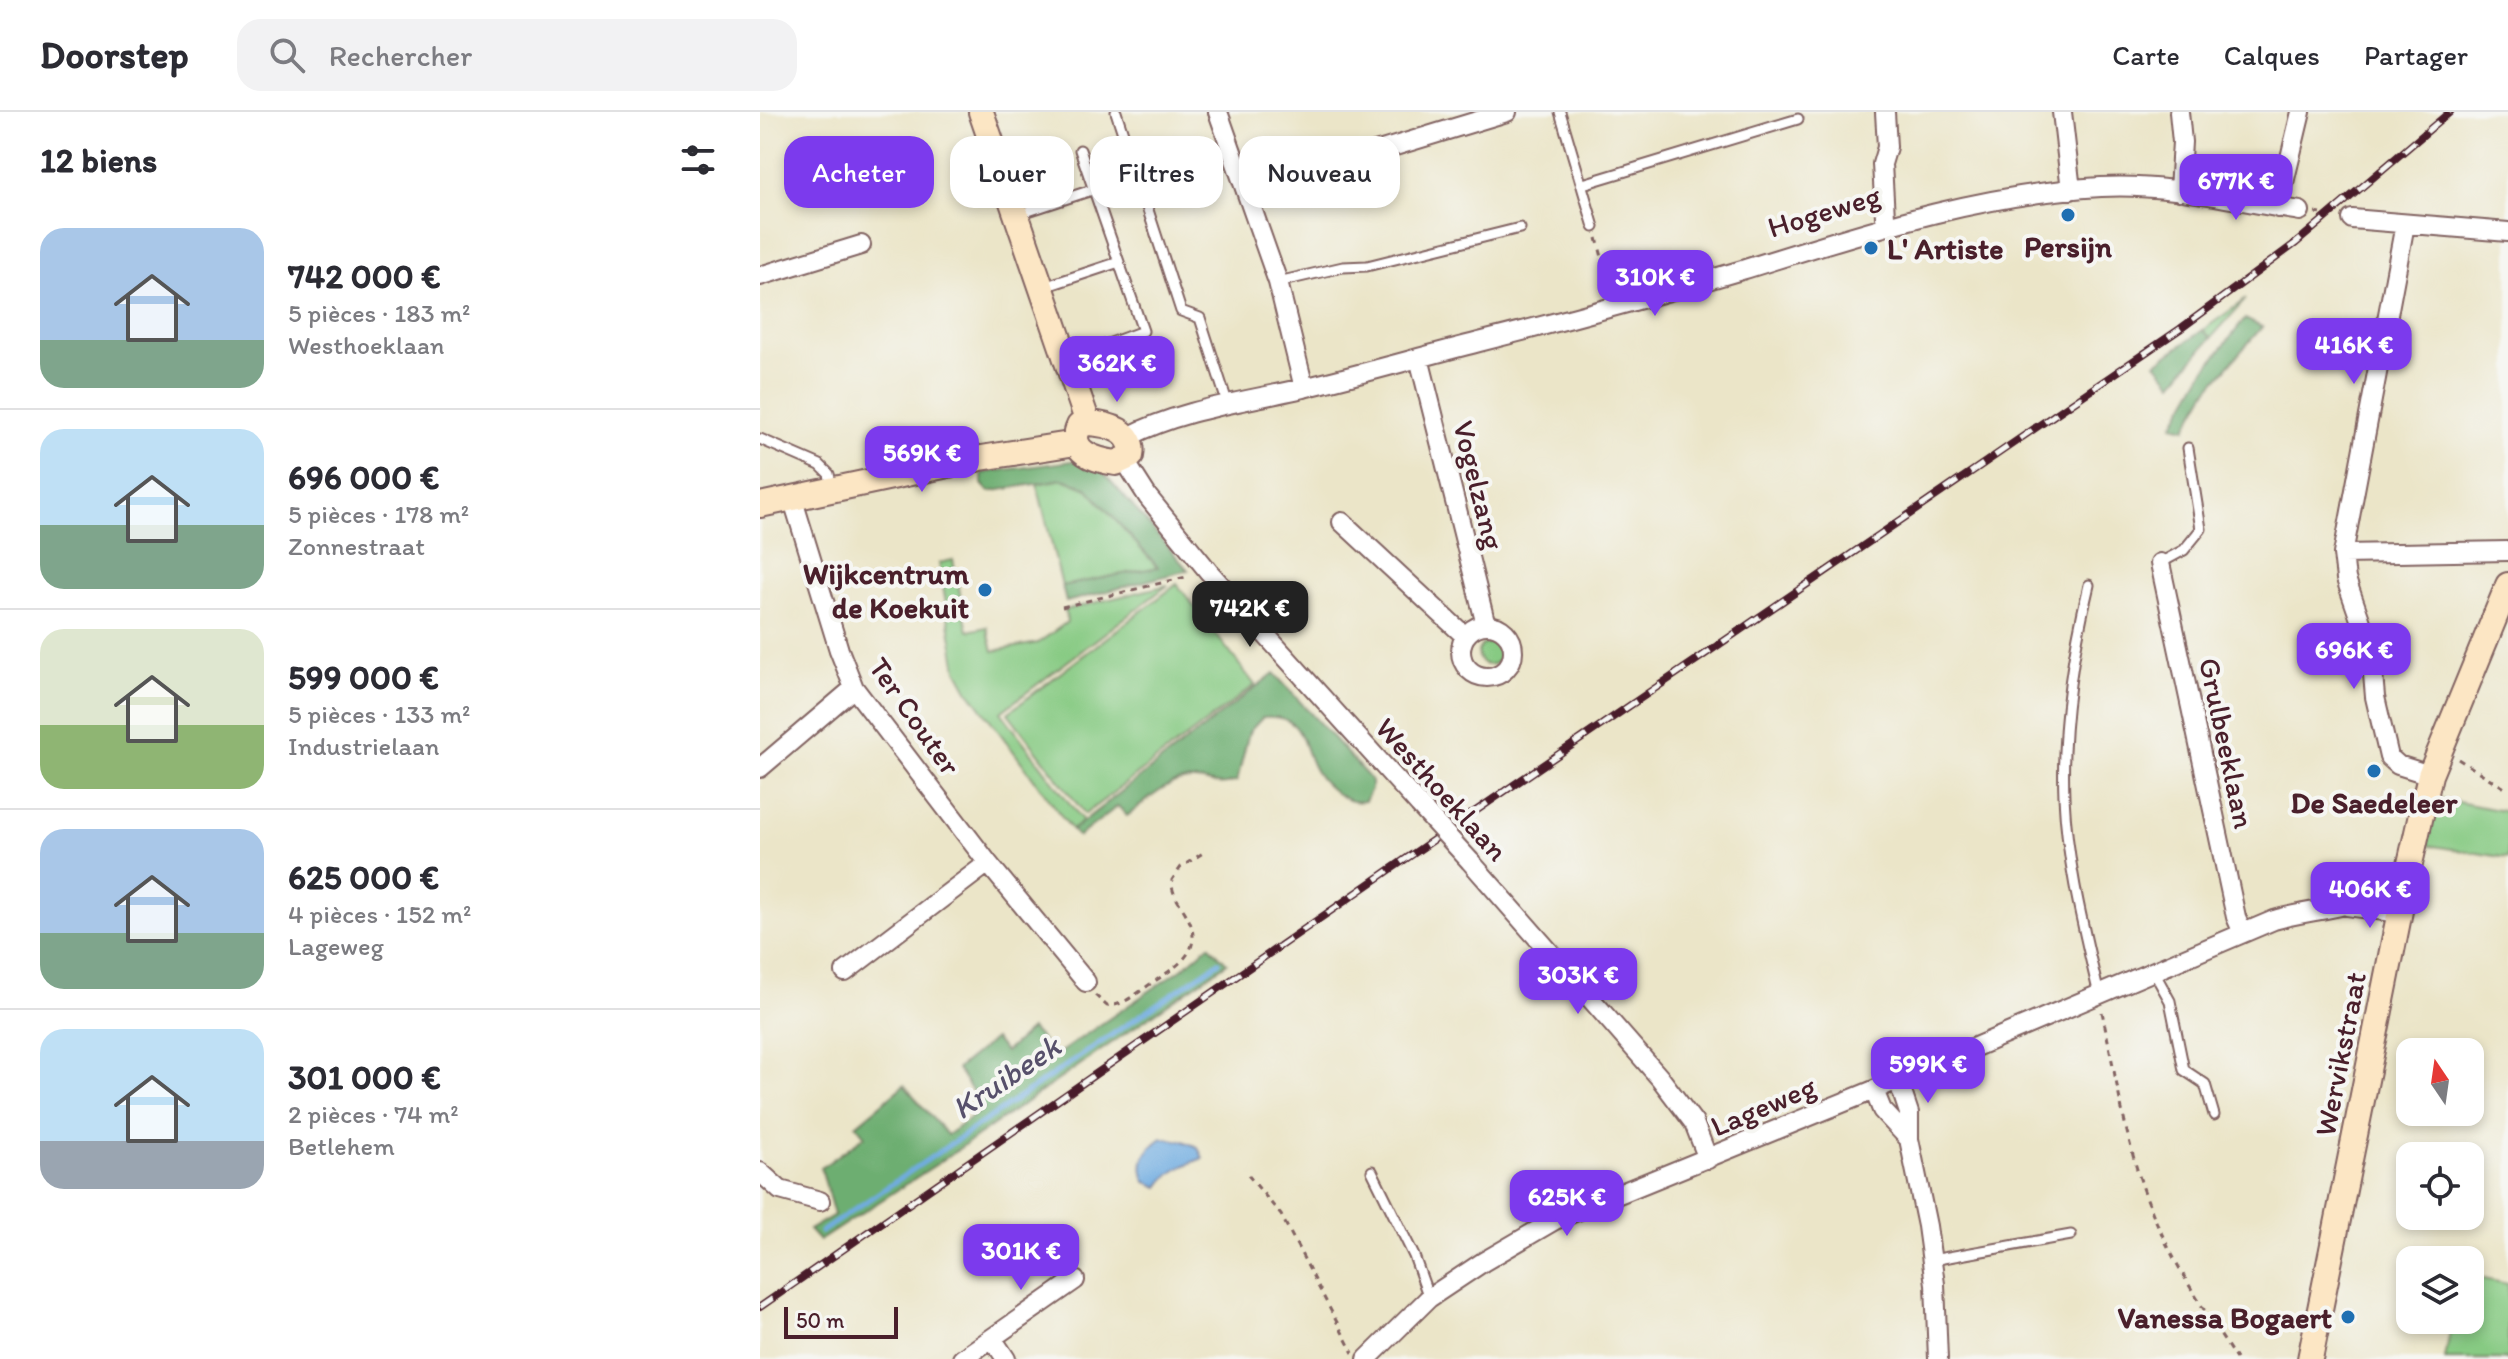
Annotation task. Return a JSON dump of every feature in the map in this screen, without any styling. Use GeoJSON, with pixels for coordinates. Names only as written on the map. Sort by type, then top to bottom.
{"type":"FeatureCollection","features":[{"type":"Feature","properties":{"kind":"street"},"geometry":{"type":"LineString","coordinates":[[760,505],[1010,452],[1082,433],[1102,424],[1126,449],[1106,462],[1086,455],[1082,433],[1065,360],[981,112]]}},
{"type":"Feature","properties":{"kind":"street"},"geometry":{"type":"LineString","coordinates":[[1218,112],[1239,169]]}},
{"type":"Feature","properties":{"kind":"street"},"geometry":{"type":"LineString","coordinates":[[1400,145],[1507,112]]}},
{"type":"Feature","properties":{"kind":"street"},"geometry":{"type":"LineString","coordinates":[[1885,112],[1887,147],[1882,164],[1885,217],[1889,225]]}},
{"type":"Feature","properties":{"kind":"street"},"geometry":{"type":"LineString","coordinates":[[2062,112],[2071,190]]}},
{"type":"Feature","properties":{"kind":"street"},"geometry":{"type":"LineString","coordinates":[[2179,112],[2182,142],[2179,191]]}},
{"type":"Feature","properties":{"kind":"street"},"geometry":{"type":"LineString","coordinates":[[2278,208],[2301,112]]}},
{"type":"Feature","properties":{"kind":"street","name":"Hogeweg"},"geometry":{"type":"LineString","coordinates":[[1126,449],[1167,419],[1304,388],[1615,308],[1966,204],[2071,190],[2131,186],[2300,211]]}},
{"type":"Feature","properties":{"kind":"street"},"geometry":{"type":"LineString","coordinates":[[1253,208],[1278,282],[1304,388]]}},
{"type":"Feature","properties":{"kind":"street"},"geometry":{"type":"LineString","coordinates":[[2352,219],[2508,232]]}},
{"type":"Feature","properties":{"kind":"street"},"geometry":{"type":"LineString","coordinates":[[2405,224],[2343,554],[2346,579],[2371,651],[2375,697],[2389,757],[2398,765],[2430,775]]}},
{"type":"Feature","properties":{"kind":"street"},"geometry":{"type":"LineString","coordinates":[[760,276],[861,245]]}},
{"type":"Feature","properties":{"kind":"street","name":"Vogelzang"},"geometry":{"type":"LineString","coordinates":[[1419,358],[1486,625]]}},
{"type":"Feature","properties":{"kind":"street","name":"Westhoeklaan"},"geometry":{"type":"LineString","coordinates":[[1126,449],[1148,497],[1209,572],[1470,861],[1660,1078],[1694,1123],[1708,1159]]}},
{"type":"Feature","properties":{"kind":"street","name":"Ter Couter"},"geometry":{"type":"LineString","coordinates":[[792,497],[839,650],[854,688],[988,863],[1086,982]]}},
{"type":"Feature","properties":{"kind":"street"},"geometry":{"type":"LineString","coordinates":[[1342,522],[1465,636]]}},
{"type":"Feature","properties":{"kind":"street"},"geometry":{"type":"LineString","coordinates":[[2343,554],[2508,551]]}},
{"type":"Feature","properties":{"kind":"street","name":"Grulbeeklaan"},"geometry":{"type":"LineString","coordinates":[[2160,563],[2236,917],[2243,933]]}},
{"type":"Feature","properties":{"kind":"street","name":"Wervikstraat"},"geometry":{"type":"LineString","coordinates":[[2310,1359],[2430,775],[2508,585]]}},
{"type":"Feature","properties":{"kind":"street"},"geometry":{"type":"LineString","coordinates":[[1477,627],[1499,627],[1512,640],[1513,659],[1509,667],[1500,675],[1482,677],[1466,667],[1461,654],[1465,636],[1477,627]]}},
{"type":"Feature","properties":{"kind":"street"},"geometry":{"type":"LineString","coordinates":[[760,768],[854,688]]}},
{"type":"Feature","properties":{"kind":"street"},"geometry":{"type":"LineString","coordinates":[[845,972],[988,863]]}},
{"type":"Feature","properties":{"kind":"street","name":"Lageweg"},"geometry":{"type":"LineString","coordinates":[[1367,1359],[1429,1298],[1555,1220],[1898,1080],[2274,920],[2304,911],[2345,905],[2392,884],[2405,886]]}},
{"type":"Feature","properties":{"kind":"street","name":"Lageweg"},"geometry":{"type":"LineString","coordinates":[[2345,905],[2400,913]]}},
{"type":"Feature","properties":{"kind":"street"},"geometry":{"type":"LineString","coordinates":[[1898,1080],[1909,1113],[1909,1139],[1932,1260],[1938,1359]]}},
{"type":"Feature","properties":{"kind":"street"},"geometry":{"type":"LineString","coordinates":[[1874,1090],[1882,1110],[1909,1139]]}},
{"type":"Feature","properties":{"kind":"street"},"geometry":{"type":"LineString","coordinates":[[760,1172],[780,1190],[820,1201]]}},
{"type":"Feature","properties":{"kind":"street"},"geometry":{"type":"LineString","coordinates":[[962,1359],[1075,1280]]}},
{"type":"Feature","properties":{"kind":"street"},"geometry":{"type":"LineString","coordinates":[[992,1338],[1006,1359]]}},
{"type":"Feature","properties":{"kind":"lane"},"geometry":{"type":"LineString","coordinates":[[1116,112],[1181,311],[1200,318],[1228,405]]}},
{"type":"Feature","properties":{"kind":"lane"},"geometry":{"type":"LineString","coordinates":[[1560,112],[1594,227]]}},
{"type":"Feature","properties":{"kind":"lane"},"geometry":{"type":"LineString","coordinates":[[1583,184],[1798,119]]}},
{"type":"Feature","properties":{"kind":"lane"},"geometry":{"type":"LineString","coordinates":[[1080,150],[1090,176]]}},
{"type":"Feature","properties":{"kind":"lane"},"geometry":{"type":"LineString","coordinates":[[1016,215],[1090,191]]}},
{"type":"Feature","properties":{"kind":"lane"},"geometry":{"type":"LineString","coordinates":[[1065,360],[1143,331],[1101,208]]}},
{"type":"Feature","properties":{"kind":"lane"},"geometry":{"type":"LineString","coordinates":[[1278,282],[1343,267],[1367,266],[1520,228]]}},
{"type":"Feature","properties":{"kind":"lane"},"geometry":{"type":"LineString","coordinates":[[1041,288],[1119,262]]}},
{"type":"Feature","properties":{"kind":"lane"},"geometry":{"type":"LineString","coordinates":[[760,439],[820,465],[829,474],[832,488]]}},
{"type":"Feature","properties":{"kind":"lane"},"geometry":{"type":"LineString","coordinates":[[2160,563],[2184,550],[2201,529],[2188,448]]}},
{"type":"Feature","properties":{"kind":"lane"},"geometry":{"type":"LineString","coordinates":[[2089,585],[2069,685],[2064,797],[2071,861],[2099,995]]}},
{"type":"Feature","properties":{"kind":"lane"},"geometry":{"type":"LineString","coordinates":[[2154,972],[2170,1001],[2184,1070],[2205,1084],[2214,1115]]}},
{"type":"Feature","properties":{"kind":"lane"},"geometry":{"type":"LineString","coordinates":[[1372,1171],[1414,1256],[1429,1298]]}},
{"type":"Feature","properties":{"kind":"lane"},"geometry":{"type":"LineString","coordinates":[[1932,1260],[2071,1235]]}},
{"type":"Feature","properties":{"kind":"path"},"geometry":{"type":"LineString","coordinates":[[2300,211],[2352,219]]}},
{"type":"Feature","properties":{"kind":"path"},"geometry":{"type":"LineString","coordinates":[[1594,227],[1615,308]]}},
{"type":"Feature","properties":{"kind":"path"},"geometry":{"type":"LineString","coordinates":[[1062,607],[1209,572]]}},
{"type":"Feature","properties":{"kind":"path"},"geometry":{"type":"LineString","coordinates":[[2441,748],[2508,790]]}},
{"type":"Feature","properties":{"kind":"path"},"geometry":{"type":"LineString","coordinates":[[1086,982],[1099,1001],[1115,1006],[1183,962],[1190,951],[1193,930],[1173,894],[1172,880],[1181,867],[1206,851]]}},
{"type":"Feature","properties":{"kind":"path"},"geometry":{"type":"LineString","coordinates":[[2099,995],[2126,1125],[2148,1203],[2181,1269],[2236,1359]]}},
{"type":"Feature","properties":{"kind":"path"},"geometry":{"type":"LineString","coordinates":[[1248,1175],[1281,1215],[1331,1314],[1358,1359]]}},
{"type":"Feature","properties":{"kind":"green space"},"geometry":{"type":"Polygon","coordinates":[[[2246,299],[2211,338],[2203,330],[2246,299]]]}},
{"type":"Feature","properties":{"kind":"green space"},"geometry":{"type":"Polygon","coordinates":[[[2245,319],[2262,327],[2206,392],[2186,428],[2173,425],[2204,371],[2245,319]]]}},
{"type":"Feature","properties":{"kind":"green space"},"geometry":{"type":"Polygon","coordinates":[[[2203,330],[2211,338],[2173,383],[2156,363],[2203,330]]]}},
{"type":"Feature","properties":{"kind":"green space"},"geometry":{"type":"Polygon","coordinates":[[[1080,460],[1103,472],[1188,570],[1066,602],[1062,586],[1158,567],[1088,489],[1063,479],[989,492],[982,484],[982,473],[1080,460]]]}},
{"type":"Feature","properties":{"kind":"green space"},"geometry":{"type":"Polygon","coordinates":[[[1063,479],[1088,489],[1158,568],[1062,586],[1037,484],[1063,479]]]}},
{"type":"Feature","properties":{"kind":"green space"},"geometry":{"type":"Polygon","coordinates":[[[953,560],[968,631],[987,627],[993,651],[1038,643],[1067,622],[1065,610],[1168,585],[1001,712],[1083,821],[1072,830],[968,690],[957,670],[939,563],[953,560]]]}},
{"type":"Feature","properties":{"kind":"green space"},"geometry":{"type":"Polygon","coordinates":[[[1177,584],[1255,685],[1085,814],[1008,713],[1177,584]]]}},
{"type":"Feature","properties":{"kind":"green space"},"geometry":{"type":"Polygon","coordinates":[[[1489,643],[1500,654],[1489,665],[1478,654],[1489,643]]]}},
{"type":"Feature","properties":{"kind":"green space"},"geometry":{"type":"Polygon","coordinates":[[[1274,673],[1371,780],[1371,789],[1365,801],[1347,799],[1320,778],[1301,736],[1289,721],[1263,717],[1249,732],[1237,781],[1224,784],[1194,780],[1175,783],[1127,816],[1118,806],[1078,837],[1072,830],[1274,673]]]}},
{"type":"Feature","properties":{"kind":"green space"},"geometry":{"type":"Polygon","coordinates":[[[2438,798],[2508,812],[2508,858],[2427,845],[2438,798]]]}},
{"type":"Feature","properties":{"kind":"green space"},"geometry":{"type":"Polygon","coordinates":[[[1209,945],[1227,963],[937,1164],[819,1241],[809,1230],[834,1215],[821,1168],[865,1136],[856,1125],[904,1085],[947,1135],[984,1108],[957,1069],[994,1039],[1005,1052],[1031,1029],[1056,1055],[1183,968],[1209,945]]]}},
{"type":"Feature","properties":{"kind":"green space"},"geometry":{"type":"Polygon","coordinates":[[[2484,1279],[2508,1284],[2508,1359],[2445,1359],[2449,1334],[2484,1334],[2484,1279]]]}},
{"type":"Feature","properties":{"kind":"water"},"geometry":{"type":"Polygon","coordinates":[[[1162,1138],[1198,1147],[1203,1158],[1173,1172],[1159,1187],[1146,1182],[1142,1169],[1147,1152],[1162,1138]]]}},
{"type":"Feature","properties":{"kind":"waterway","name":"Kruibeek"},"geometry":{"type":"LineString","coordinates":[[821,1232],[1219,962]]}},
{"type":"Feature","properties":{"kind":"railway"},"geometry":{"type":"LineString","coordinates":[[760,1307],[1391,869],[2180,329],[2296,243],[2450,112]]}},
{"type":"Feature","properties":{"kind":"place","name":"Persijn"},"geometry":{"type":"Point","coordinates":[2068,215]}},
{"type":"Feature","properties":{"kind":"place","name":"L' Artiste"},"geometry":{"type":"Point","coordinates":[1871,248]}},
{"type":"Feature","properties":{"kind":"place","name":"Wijkcentrum de Koekuit"},"geometry":{"type":"Point","coordinates":[985,590]}},
{"type":"Feature","properties":{"kind":"place","name":"De Saedeleer"},"geometry":{"type":"Point","coordinates":[2374,771]}},
{"type":"Feature","properties":{"kind":"place","name":"Vanessa Bogaert"},"geometry":{"type":"Point","coordinates":[2348,1317]}}]}
